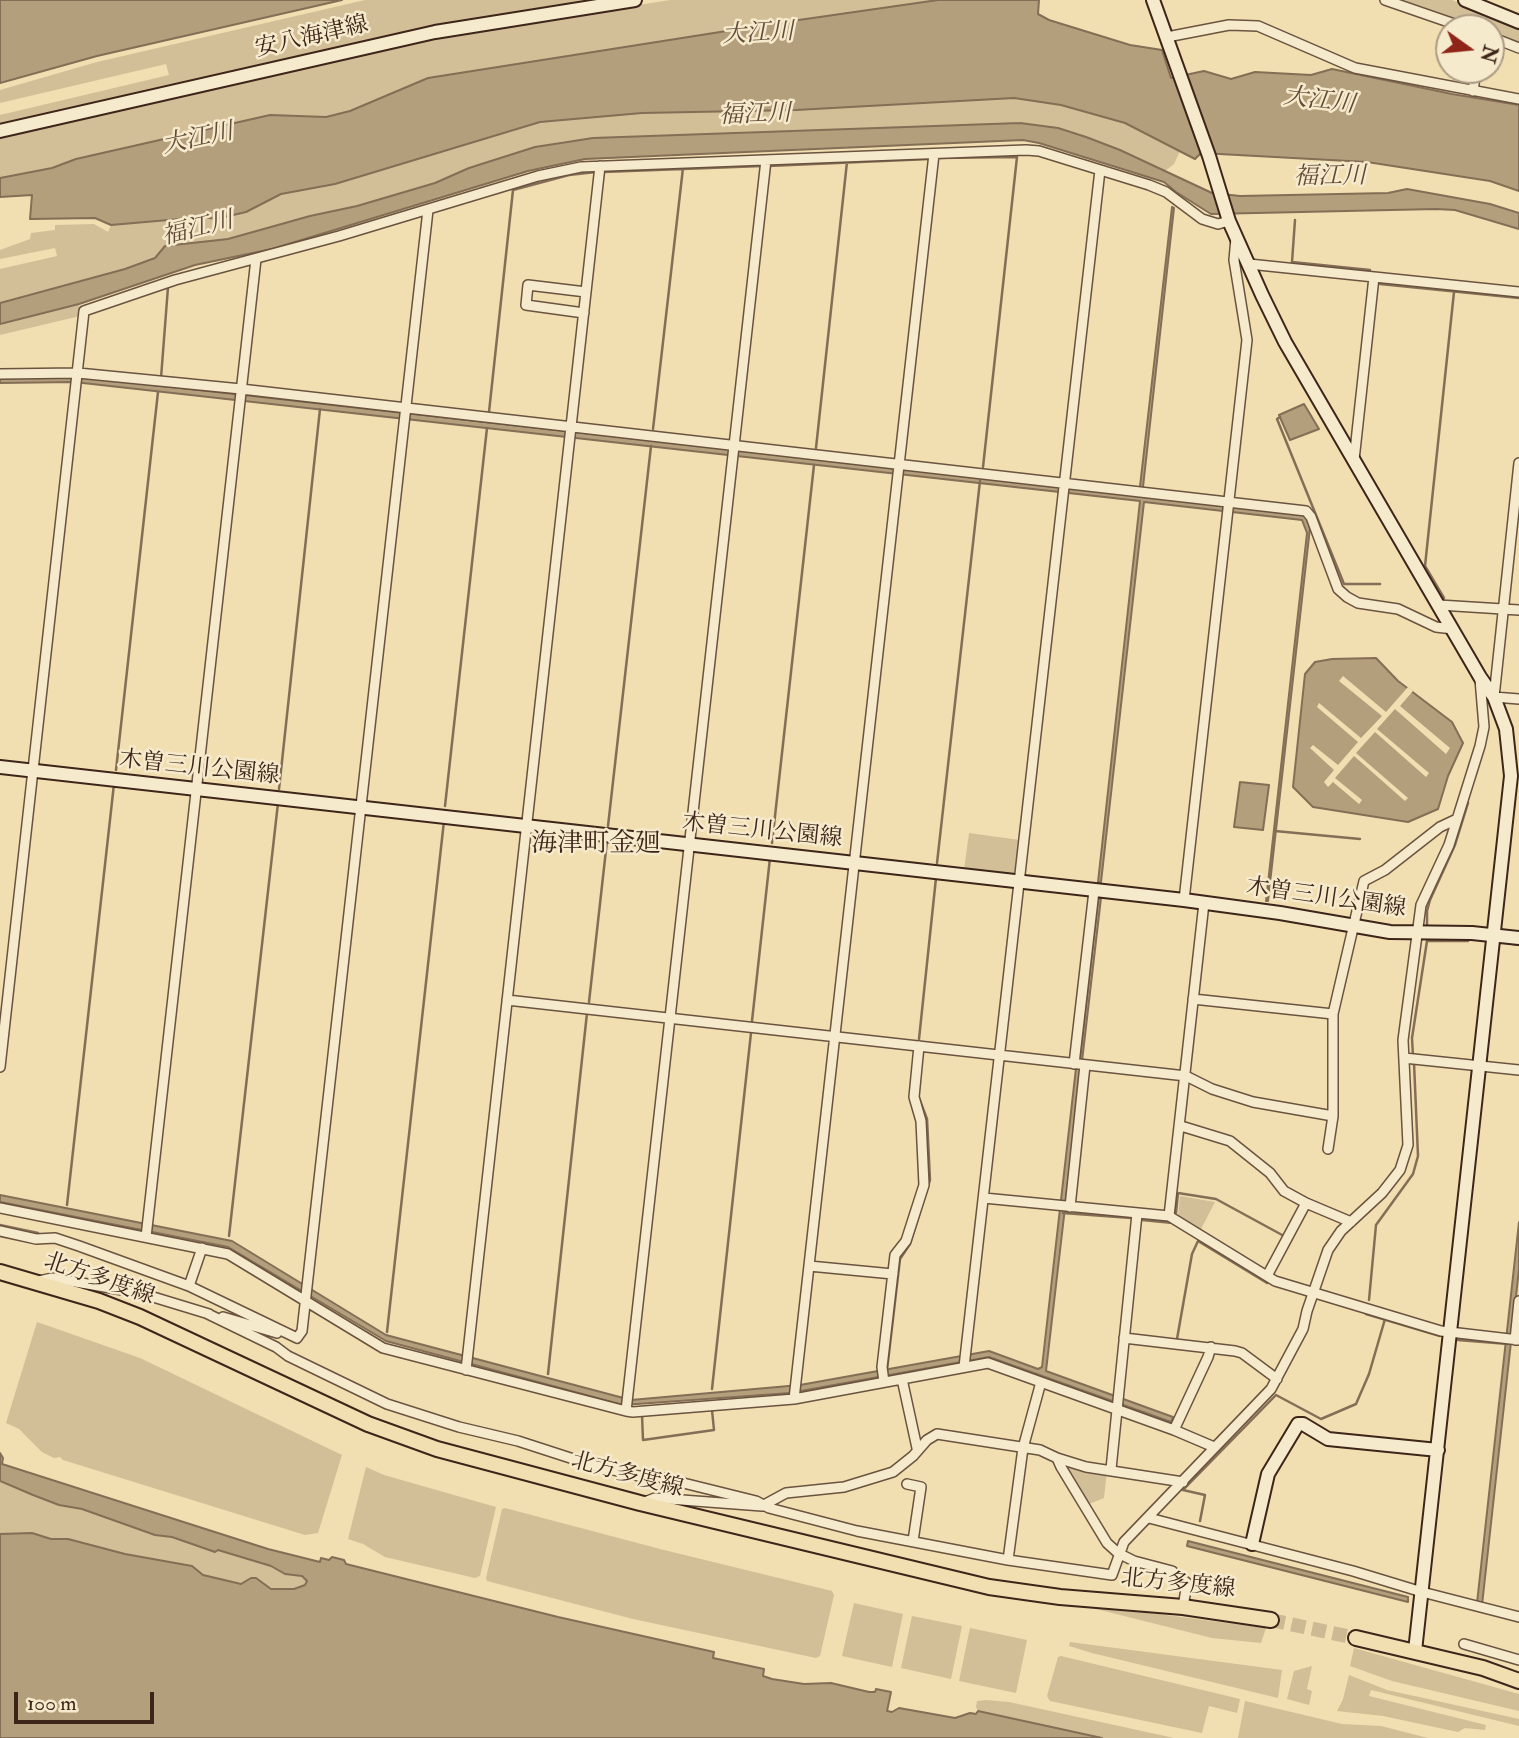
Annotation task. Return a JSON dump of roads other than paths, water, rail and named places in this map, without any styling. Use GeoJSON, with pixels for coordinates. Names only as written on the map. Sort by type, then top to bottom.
{"type":"FeatureCollection","features":[{"type":"Feature","properties":{"kind":"main road","name":"安八海津線"},"geometry":{"type":"LineString","coordinates":[[0,131],[435,32],[635,0]]}},
{"type":"Feature","properties":{"kind":"main road"},"geometry":{"type":"LineString","coordinates":[[1153,0],[1209,156],[1229,221],[1285,342],[1494,697],[1513,739],[1415,1651]]}},
{"type":"Feature","properties":{"kind":"main road"},"geometry":{"type":"LineString","coordinates":[[1465,0],[1519,22]]}},
{"type":"Feature","properties":{"kind":"main road","name":"木曽三川公園線"},"geometry":{"type":"LineString","coordinates":[[0,767],[1184,900],[1280,913],[1355,927],[1519,938]]}},
{"type":"Feature","properties":{"kind":"main road","name":"北方多度線"},"geometry":{"type":"LineString","coordinates":[[0,1272],[140,1317],[368,1424],[437,1449],[640,1503],[989,1587],[1060,1597],[1184,1607],[1271,1620]]}},
{"type":"Feature","properties":{"kind":"main road"},"geometry":{"type":"LineString","coordinates":[[1252,1544],[1268,1474],[1298,1424],[1303,1424],[1328,1439],[1438,1450]]}},
{"type":"Feature","properties":{"kind":"main road"},"geometry":{"type":"LineString","coordinates":[[1356,1638],[1483,1668],[1519,1681]]}},
{"type":"Feature","properties":{"kind":"street"},"geometry":{"type":"LineString","coordinates":[[1385,0],[1435,17]]}},
{"type":"Feature","properties":{"kind":"street"},"geometry":{"type":"LineString","coordinates":[[1167,37],[1229,25],[1258,26],[1355,68],[1519,99]]}},
{"type":"Feature","properties":{"kind":"street"},"geometry":{"type":"LineString","coordinates":[[1473,91],[1474,84]]}},
{"type":"Feature","properties":{"kind":"street"},"geometry":{"type":"LineString","coordinates":[[0,1067],[84,311],[175,280],[428,210],[538,176],[581,167],[1039,151],[1166,192],[1202,219],[1217,224],[1229,221]]}},
{"type":"Feature","properties":{"kind":"street"},"geometry":{"type":"LineString","coordinates":[[795,1392],[934,153]]}},
{"type":"Feature","properties":{"kind":"street"},"geometry":{"type":"LineString","coordinates":[[627,1406],[766,160]]}},
{"type":"Feature","properties":{"kind":"street"},"geometry":{"type":"LineString","coordinates":[[466,1364],[600,166]]}},
{"type":"Feature","properties":{"kind":"street"},"geometry":{"type":"LineString","coordinates":[[965,1362],[1100,170]]}},
{"type":"Feature","properties":{"kind":"street"},"geometry":{"type":"LineString","coordinates":[[297,1338],[302,1331],[307,1299],[428,210]]}},
{"type":"Feature","properties":{"kind":"street"},"geometry":{"type":"LineString","coordinates":[[1184,900],[1247,340],[1234,260],[1236,236]]}},
{"type":"Feature","properties":{"kind":"street"},"geometry":{"type":"LineString","coordinates":[[146,1232],[256,259]]}},
{"type":"Feature","properties":{"kind":"street"},"geometry":{"type":"LineString","coordinates":[[1249,264],[1519,292]]}},
{"type":"Feature","properties":{"kind":"street"},"geometry":{"type":"LineString","coordinates":[[1354,460],[1374,277]]}},
{"type":"Feature","properties":{"kind":"street"},"geometry":{"type":"LineString","coordinates":[[584,313],[526,305],[528,285],[586,292]]}},
{"type":"Feature","properties":{"kind":"street"},"geometry":{"type":"LineString","coordinates":[[0,374],[77,377],[1064,487],[1141,491],[1229,506],[1306,511],[1311,517],[1338,589],[1347,597],[1358,603],[1398,609],[1436,627],[1453,629]]}},
{"type":"Feature","properties":{"kind":"street"},"geometry":{"type":"LineString","coordinates":[[1519,463],[1494,697],[1519,699]]}},
{"type":"Feature","properties":{"kind":"street"},"geometry":{"type":"LineString","coordinates":[[1439,605],[1519,610]]}},
{"type":"Feature","properties":{"kind":"street"},"geometry":{"type":"LineString","coordinates":[[640,1503],[655,1497],[762,1506],[857,1531],[1008,1560],[1112,1575],[1124,1542],[1271,1390],[1303,1329],[1328,1250],[1341,1231],[1390,1184],[1399,1170],[1408,1145],[1405,1027],[1416,933],[1421,905],[1449,845],[1480,746],[1484,727],[1480,677]]}},
{"type":"Feature","properties":{"kind":"street"},"geometry":{"type":"LineString","coordinates":[[1328,1149],[1333,1116],[1333,1014],[1364,881],[1385,870],[1440,827],[1457,819]]}},
{"type":"Feature","properties":{"kind":"street"},"geometry":{"type":"LineString","coordinates":[[1065,1206],[1094,891]]}},
{"type":"Feature","properties":{"kind":"street"},"geometry":{"type":"LineString","coordinates":[[1169,1216],[1204,903]]}},
{"type":"Feature","properties":{"kind":"street"},"geometry":{"type":"LineString","coordinates":[[1193,999],[1333,1014]]}},
{"type":"Feature","properties":{"kind":"street"},"geometry":{"type":"LineString","coordinates":[[507,1000],[1186,1076],[1212,1089],[1253,1102],[1333,1116]]}},
{"type":"Feature","properties":{"kind":"street"},"geometry":{"type":"LineString","coordinates":[[883,1377],[895,1255],[906,1241],[924,1185],[921,1121],[914,1097],[919,1046]]}},
{"type":"Feature","properties":{"kind":"street"},"geometry":{"type":"LineString","coordinates":[[1404,1058],[1519,1070]]}},
{"type":"Feature","properties":{"kind":"street"},"geometry":{"type":"LineString","coordinates":[[1181,1126],[1230,1141],[1270,1172],[1284,1191],[1351,1222]]}},
{"type":"Feature","properties":{"kind":"street"},"geometry":{"type":"LineString","coordinates":[[984,1198],[1169,1216],[1275,1281],[1450,1332],[1517,1340],[1519,1301]]}},
{"type":"Feature","properties":{"kind":"street"},"geometry":{"type":"LineString","coordinates":[[1267,1276],[1306,1203]]}},
{"type":"Feature","properties":{"kind":"street"},"geometry":{"type":"LineString","coordinates":[[0,1208],[146,1232],[228,1254],[307,1299],[383,1348],[466,1364],[627,1406],[795,1392],[883,1377],[902,1379],[965,1362],[988,1363],[1041,1382],[1116,1403],[1214,1447]]}},
{"type":"Feature","properties":{"kind":"street"},"geometry":{"type":"LineString","coordinates":[[1111,1469],[1137,1214]]}},
{"type":"Feature","properties":{"kind":"street"},"geometry":{"type":"LineString","coordinates":[[0,1231],[36,1239],[55,1238],[189,1286],[297,1338]]}},
{"type":"Feature","properties":{"kind":"street"},"geometry":{"type":"LineString","coordinates":[[189,1286],[202,1248]]}},
{"type":"Feature","properties":{"kind":"street"},"geometry":{"type":"LineString","coordinates":[[810,1266],[893,1274]]}},
{"type":"Feature","properties":{"kind":"street"},"geometry":{"type":"LineString","coordinates":[[37,1282],[52,1278],[140,1293],[297,1338]]}},
{"type":"Feature","properties":{"kind":"street"},"geometry":{"type":"LineString","coordinates":[[206,1313],[387,1404],[593,1465],[639,1476],[655,1476],[756,1501],[762,1506]]}},
{"type":"Feature","properties":{"kind":"street"},"geometry":{"type":"LineString","coordinates":[[1124,1338],[1242,1353],[1277,1379]]}},
{"type":"Feature","properties":{"kind":"street"},"geometry":{"type":"LineString","coordinates":[[1174,1430],[1211,1347]]}},
{"type":"Feature","properties":{"kind":"street"},"geometry":{"type":"LineString","coordinates":[[902,1379],[917,1448]]}},
{"type":"Feature","properties":{"kind":"street"},"geometry":{"type":"LineString","coordinates":[[1008,1560],[1023,1448],[1041,1382]]}},
{"type":"Feature","properties":{"kind":"street"},"geometry":{"type":"LineString","coordinates":[[762,1506],[786,1493],[844,1487],[885,1475],[913,1456],[917,1448],[937,1434],[1040,1450],[1086,1467],[1183,1482]]}},
{"type":"Feature","properties":{"kind":"street"},"geometry":{"type":"LineString","coordinates":[[1057,1458],[1107,1543],[1118,1553],[1134,1561],[1172,1571],[1187,1583],[1184,1607]]}},
{"type":"Feature","properties":{"kind":"street"},"geometry":{"type":"LineString","coordinates":[[907,1484],[921,1487],[913,1541]]}},
{"type":"Feature","properties":{"kind":"street"},"geometry":{"type":"LineString","coordinates":[[1149,1518],[1519,1617]]}},
{"type":"Feature","properties":{"kind":"street"},"geometry":{"type":"LineString","coordinates":[[1464,1644],[1519,1660]]}},
{"type":"Feature","properties":{"kind":"water"},"geometry":{"type":"Polygon","coordinates":[[[0,0],[342,0],[97,56],[0,83],[0,0]]]}},
{"type":"Feature","properties":{"kind":"water","name":"大江川"},"geometry":{"type":"Polygon","coordinates":[[[938,0],[1039,0],[1038,14],[1049,20],[1130,45],[1162,50],[1171,78],[1204,71],[1231,79],[1255,72],[1311,75],[1332,69],[1519,105],[1519,191],[1490,181],[1367,162],[1201,153],[1195,159],[1125,123],[1061,105],[1014,98],[796,110],[642,113],[540,122],[335,184],[281,194],[246,212],[216,219],[203,217],[111,225],[95,218],[30,219],[32,195],[0,197],[0,178],[270,115],[326,117],[350,111],[428,78],[938,0]]]}},
{"type":"Feature","properties":{"kind":"water"},"geometry":{"type":"Polygon","coordinates":[[[1020,123],[1058,128],[1086,137],[1212,193],[1240,196],[1388,193],[1407,189],[1490,204],[1519,213],[1519,229],[1455,210],[1436,209],[1211,214],[1164,182],[1023,140],[585,159],[528,171],[272,249],[195,265],[79,304],[0,324],[0,303],[125,269],[155,258],[165,246],[228,239],[357,206],[435,183],[469,168],[535,147],[593,138],[1020,123]]]}},
{"type":"Feature","properties":{"kind":"water"},"geometry":{"type":"Polygon","coordinates":[[[1172,207],[1142,496],[1303,515],[1310,528],[1268,901],[1307,533],[1302,520],[1144,502],[1101,882],[1098,882],[1140,501],[74,382],[0,383],[0,378],[82,377],[1139,495],[1172,207]]]}},
{"type":"Feature","properties":{"kind":"water"},"geometry":{"type":"Polygon","coordinates":[[[1304,404],[1319,429],[1290,440],[1279,415],[1304,404]]]}},
{"type":"Feature","properties":{"kind":"water"},"geometry":{"type":"Polygon","coordinates":[[[1376,658],[1398,681],[1452,722],[1463,743],[1448,776],[1438,809],[1408,822],[1313,807],[1293,787],[1305,674],[1315,662],[1376,658]]]}},
{"type":"Feature","properties":{"kind":"water"},"geometry":{"type":"Polygon","coordinates":[[[1240,782],[1269,785],[1263,830],[1234,827],[1240,782]]]}},
{"type":"Feature","properties":{"kind":"water"},"geometry":{"type":"Polygon","coordinates":[[[1101,898],[1046,1371],[1173,1417],[1171,1422],[989,1357],[790,1393],[623,1405],[386,1341],[228,1247],[0,1202],[0,1195],[232,1241],[386,1335],[631,1400],[800,1385],[989,1351],[1038,1369],[1042,1367],[1076,1068],[1080,1058],[1098,900],[1101,898]]]}},
{"type":"Feature","properties":{"kind":"water"},"geometry":{"type":"Polygon","coordinates":[[[1519,1222],[1519,1269],[1482,1605],[1477,1603],[1519,1222]]]}},
{"type":"Feature","properties":{"kind":"water"},"geometry":{"type":"Polygon","coordinates":[[[0,1453],[2,1464],[268,1549],[320,1562],[321,1558],[329,1560],[332,1557],[344,1560],[346,1564],[558,1617],[714,1652],[713,1658],[764,1669],[763,1676],[772,1679],[804,1684],[831,1683],[869,1692],[875,1692],[876,1689],[891,1692],[887,1711],[892,1712],[899,1708],[955,1718],[970,1713],[976,1714],[978,1711],[1102,1738],[0,1738],[0,1534],[32,1533],[51,1539],[68,1539],[125,1554],[192,1566],[203,1575],[241,1584],[256,1578],[271,1589],[294,1589],[305,1585],[307,1581],[302,1576],[285,1574],[271,1566],[218,1550],[215,1552],[172,1537],[155,1535],[33,1495],[0,1481],[0,1453]]]}},
{"type":"Feature","properties":{"kind":"water"},"geometry":{"type":"Polygon","coordinates":[[[1188,1541],[1408,1597],[1408,1602],[1187,1546],[1188,1541]]]}},
{"type":"Feature","properties":{"kind":"waterway"},"geometry":{"type":"LineString","coordinates":[[936,158],[1017,157],[983,467]]}},
{"type":"Feature","properties":{"kind":"waterway"},"geometry":{"type":"LineString","coordinates":[[768,166],[929,159]]}},
{"type":"Feature","properties":{"kind":"waterway"},"geometry":{"type":"LineString","coordinates":[[816,448],[847,162]]}},
{"type":"Feature","properties":{"kind":"waterway"},"geometry":{"type":"LineString","coordinates":[[603,172],[762,166]]}},
{"type":"Feature","properties":{"kind":"waterway"},"geometry":{"type":"LineString","coordinates":[[653,429],[683,168]]}},
{"type":"Feature","properties":{"kind":"waterway"},"geometry":{"type":"LineString","coordinates":[[489,412],[513,190],[569,175],[596,172]]}},
{"type":"Feature","properties":{"kind":"waterway"},"geometry":{"type":"LineString","coordinates":[[1295,220],[1292,262],[1370,270]]}},
{"type":"Feature","properties":{"kind":"waterway"},"geometry":{"type":"LineString","coordinates":[[1380,284],[1519,298]]}},
{"type":"Feature","properties":{"kind":"waterway"},"geometry":{"type":"LineString","coordinates":[[161,378],[168,287]]}},
{"type":"Feature","properties":{"kind":"waterway"},"geometry":{"type":"LineString","coordinates":[[1444,598],[1425,566],[1454,292]]}},
{"type":"Feature","properties":{"kind":"waterway"},"geometry":{"type":"LineString","coordinates":[[116,770],[158,392]]}},
{"type":"Feature","properties":{"kind":"waterway"},"geometry":{"type":"LineString","coordinates":[[279,789],[320,409]]}},
{"type":"Feature","properties":{"kind":"waterway"},"geometry":{"type":"LineString","coordinates":[[1280,417],[1277,419],[1344,584],[1380,584]]}},
{"type":"Feature","properties":{"kind":"waterway"},"geometry":{"type":"LineString","coordinates":[[445,806],[487,428]]}},
{"type":"Feature","properties":{"kind":"waterway"},"geometry":{"type":"LineString","coordinates":[[608,826],[651,446]]}},
{"type":"Feature","properties":{"kind":"waterway"},"geometry":{"type":"LineString","coordinates":[[772,843],[814,465]]}},
{"type":"Feature","properties":{"kind":"waterway"},"geometry":{"type":"LineString","coordinates":[[937,863],[980,481]]}},
{"type":"Feature","properties":{"kind":"waterway"},"geometry":{"type":"LineString","coordinates":[[67,1205],[114,784]]}},
{"type":"Feature","properties":{"kind":"waterway"},"geometry":{"type":"LineString","coordinates":[[229,1236],[278,803]]}},
{"type":"Feature","properties":{"kind":"waterway"},"geometry":{"type":"LineString","coordinates":[[1427,926],[1430,900],[1455,845],[1468,803]]}},
{"type":"Feature","properties":{"kind":"waterway"},"geometry":{"type":"LineString","coordinates":[[387,1332],[444,821]]}},
{"type":"Feature","properties":{"kind":"waterway"},"geometry":{"type":"LineString","coordinates":[[1275,831],[1360,839]]}},
{"type":"Feature","properties":{"kind":"waterway"},"geometry":{"type":"LineString","coordinates":[[589,1002],[607,841]]}},
{"type":"Feature","properties":{"kind":"waterway"},"geometry":{"type":"LineString","coordinates":[[752,1021],[770,858]]}},
{"type":"Feature","properties":{"kind":"waterway"},"geometry":{"type":"LineString","coordinates":[[919,1039],[936,878]]}},
{"type":"Feature","properties":{"kind":"waterway"},"geometry":{"type":"LineString","coordinates":[[1413,1056],[1412,1038],[1427,941],[1468,941]]}},
{"type":"Feature","properties":{"kind":"waterway"},"geometry":{"type":"LineString","coordinates":[[1513,944],[1519,945]]}},
{"type":"Feature","properties":{"kind":"waterway"},"geometry":{"type":"LineString","coordinates":[[548,1374],[587,1013]]}},
{"type":"Feature","properties":{"kind":"waterway"},"geometry":{"type":"LineString","coordinates":[[712,1389],[751,1033]]}},
{"type":"Feature","properties":{"kind":"waterway"},"geometry":{"type":"LineString","coordinates":[[1369,1300],[1376,1225],[1413,1174],[1418,1156],[1414,1063]]}},
{"type":"Feature","properties":{"kind":"waterway"},"geometry":{"type":"LineString","coordinates":[[887,1370],[900,1259],[910,1244],[930,1180],[927,1119],[919,1098]]}},
{"type":"Feature","properties":{"kind":"waterway"},"geometry":{"type":"LineString","coordinates":[[1176,1213],[1178,1193],[1216,1199],[1284,1236]]}},
{"type":"Feature","properties":{"kind":"waterway"},"geometry":{"type":"LineString","coordinates":[[1063,1213],[1131,1218]]}},
{"type":"Feature","properties":{"kind":"waterway"},"geometry":{"type":"LineString","coordinates":[[1142,1220],[1173,1223]]}},
{"type":"Feature","properties":{"kind":"waterway"},"geometry":{"type":"LineString","coordinates":[[0,1225],[38,1233]]}},
{"type":"Feature","properties":{"kind":"waterway"},"geometry":{"type":"LineString","coordinates":[[1177,1339],[1192,1254],[1198,1241],[1267,1283]]}},
{"type":"Feature","properties":{"kind":"waterway"},"geometry":{"type":"LineString","coordinates":[[1366,1314],[1440,1336]]}},
{"type":"Feature","properties":{"kind":"waterway"},"geometry":{"type":"LineString","coordinates":[[1200,1521],[1205,1495],[1183,1490],[1276,1395],[1321,1419],[1356,1404],[1369,1374],[1385,1319]]}},
{"type":"Feature","properties":{"kind":"waterway"},"geometry":{"type":"LineString","coordinates":[[1458,1340],[1508,1344]]}},
{"type":"Feature","properties":{"kind":"waterway"},"geometry":{"type":"LineString","coordinates":[[642,1415],[643,1440],[714,1430],[712,1410]]}},
{"type":"Feature","properties":{"kind":"tunnel"},"geometry":{"type":"LineString","coordinates":[[1271,1620],[1356,1638]]}},
{"type":"Feature","properties":{"kind":"district","name":"海津町金廻"},"geometry":{"type":"Point","coordinates":[596,845]}},
{"type":"Feature","properties":{"kind":"water label","name":"福江川"},"geometry":{"type":"Point","coordinates":[755,116]}},
{"type":"Feature","properties":{"kind":"water label","name":"福江川"},"geometry":{"type":"Point","coordinates":[1330,178]}},
{"type":"Feature","properties":{"kind":"water label","name":"福江川"},"geometry":{"type":"Point","coordinates":[198,230]}}]}
